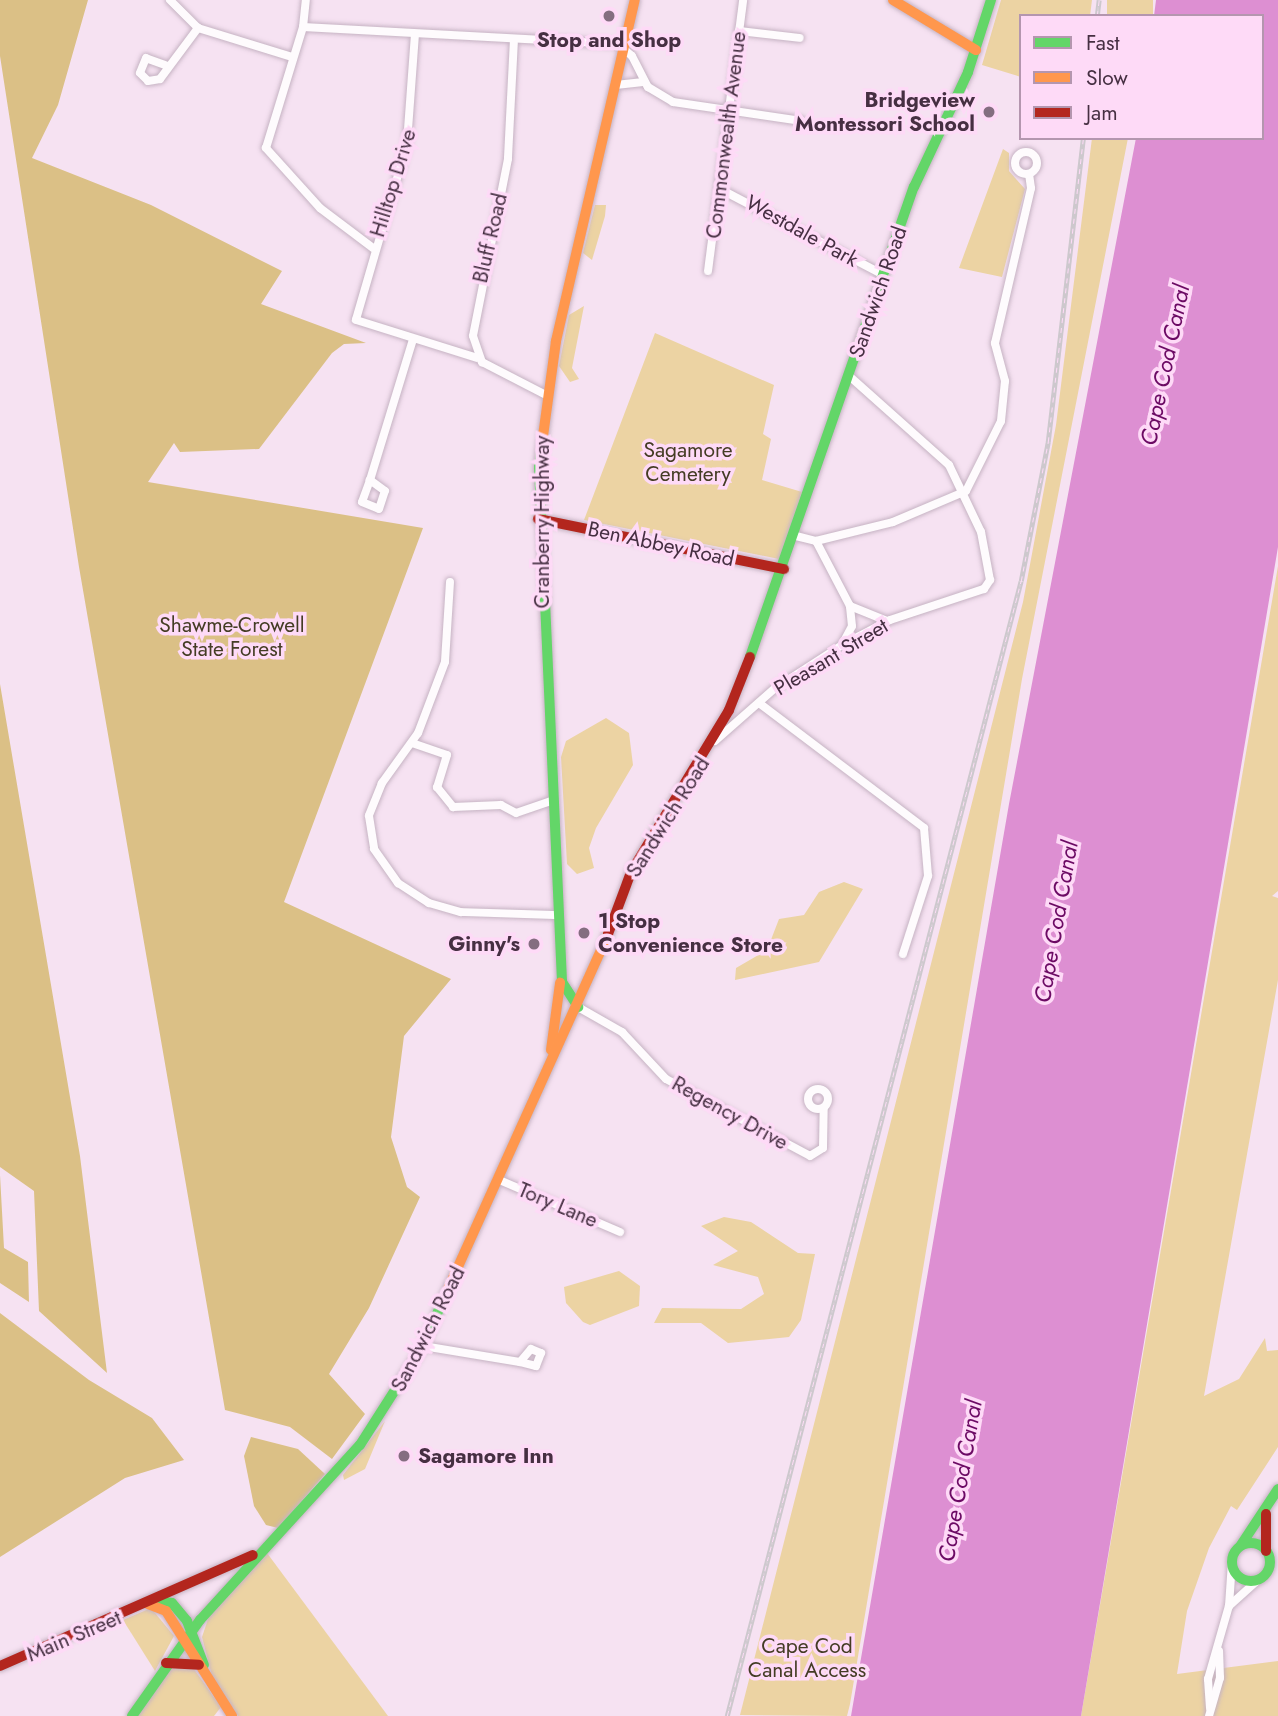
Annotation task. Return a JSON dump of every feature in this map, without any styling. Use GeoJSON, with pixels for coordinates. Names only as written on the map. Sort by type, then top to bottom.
{"type":"FeatureCollection","features":[{"type":"Feature","properties":{"kind":"main road","name":"Cranberry Highway"},"geometry":{"type":"LineString","coordinates":[[578,1007],[564,991],[561,970],[538,519],[546,395],[635,0]]}},
{"type":"Feature","properties":{"kind":"main road"},"geometry":{"type":"LineString","coordinates":[[893,0],[976,50]]}},
{"type":"Feature","properties":{"kind":"main road","name":"Sandwich Road"},"geometry":{"type":"LineString","coordinates":[[132,1716],[166,1663],[192,1629],[360,1445],[423,1346],[547,1066],[578,1007],[631,872],[715,741],[796,536],[920,169],[976,50],[991,0]]}},
{"type":"Feature","properties":{"kind":"main road","name":"Ben Abbey Road"},"geometry":{"type":"LineString","coordinates":[[538,519],[784,569]]}},
{"type":"Feature","properties":{"kind":"main road","name":"Cranberry Highway"},"geometry":{"type":"LineString","coordinates":[[547,1066],[561,970]]}},
{"type":"Feature","properties":{"kind":"main road"},"geometry":{"type":"LineString","coordinates":[[1268,1508],[1266,1550],[1269,1566],[1259,1579],[1241,1578],[1232,1562],[1278,1489]]}},
{"type":"Feature","properties":{"kind":"main road"},"geometry":{"type":"LineString","coordinates":[[1241,1545],[1266,1550]]}},
{"type":"Feature","properties":{"kind":"main road","name":"Main Street"},"geometry":{"type":"LineString","coordinates":[[0,1666],[152,1603],[262,1551]]}},
{"type":"Feature","properties":{"kind":"main road"},"geometry":{"type":"LineString","coordinates":[[152,1603],[172,1604],[192,1629],[208,1677],[232,1716]]}},
{"type":"Feature","properties":{"kind":"main road","name":"Main Street"},"geometry":{"type":"LineString","coordinates":[[152,1603],[164,1608],[208,1677]]}},
{"type":"Feature","properties":{"kind":"main road"},"geometry":{"type":"LineString","coordinates":[[166,1663],[180,1659],[199,1665]]}},
{"type":"Feature","properties":{"kind":"street"},"geometry":{"type":"LineString","coordinates":[[170,0],[198,28],[292,57]]}},
{"type":"Feature","properties":{"kind":"street","name":"Hilltop Drive"},"geometry":{"type":"LineString","coordinates":[[306,0],[303,27],[266,148],[320,208],[373,248]]}},
{"type":"Feature","properties":{"kind":"street","name":"Commonwealth Avenue"},"geometry":{"type":"LineString","coordinates":[[708,271],[743,0]]}},
{"type":"Feature","properties":{"kind":"street"},"geometry":{"type":"LineString","coordinates":[[303,27],[624,46],[644,82],[673,102],[802,121]]}},
{"type":"Feature","properties":{"kind":"street"},"geometry":{"type":"LineString","coordinates":[[165,65],[191,45],[198,28]]}},
{"type":"Feature","properties":{"kind":"street"},"geometry":{"type":"LineString","coordinates":[[738,31],[800,38]]}},
{"type":"Feature","properties":{"kind":"street","name":"Hilltop Drive"},"geometry":{"type":"LineString","coordinates":[[415,34],[407,144],[373,248],[356,320],[477,358]]}},
{"type":"Feature","properties":{"kind":"street","name":"Bluff Road"},"geometry":{"type":"LineString","coordinates":[[477,358],[473,318],[508,159],[514,39]]}},
{"type":"Feature","properties":{"kind":"street"},"geometry":{"type":"LineString","coordinates":[[615,85],[644,82]]}},
{"type":"Feature","properties":{"kind":"street"},"geometry":{"type":"LineString","coordinates":[[796,536],[816,541],[914,516],[966,491],[1001,421],[1005,381],[995,343],[1031,188],[1029,174]]}},
{"type":"Feature","properties":{"kind":"street","name":"Westdale Park"},"geometry":{"type":"LineString","coordinates":[[720,189],[884,275]]}},
{"type":"Feature","properties":{"kind":"street"},"geometry":{"type":"LineString","coordinates":[[370,480],[413,340]]}},
{"type":"Feature","properties":{"kind":"street"},"geometry":{"type":"LineString","coordinates":[[477,358],[546,395]]}},
{"type":"Feature","properties":{"kind":"street","name":"Pleasant Street"},"geometry":{"type":"LineString","coordinates":[[715,741],[759,703],[842,646],[890,620],[988,583],[988,561],[966,491],[933,448],[849,376]]}},
{"type":"Feature","properties":{"kind":"street"},"geometry":{"type":"LineString","coordinates":[[816,541],[850,606],[852,626],[842,646]]}},
{"type":"Feature","properties":{"kind":"street"},"geometry":{"type":"LineString","coordinates":[[450,582],[445,662],[412,743],[390,766],[369,816],[374,849],[398,883],[429,903],[461,912],[558,915]]}},
{"type":"Feature","properties":{"kind":"street"},"geometry":{"type":"LineString","coordinates":[[850,606],[890,620]]}},
{"type":"Feature","properties":{"kind":"street"},"geometry":{"type":"LineString","coordinates":[[759,703],[924,828],[928,876],[903,954]]}},
{"type":"Feature","properties":{"kind":"street"},"geometry":{"type":"LineString","coordinates":[[412,743],[447,755],[437,787],[453,807],[501,805],[516,813],[551,801]]}},
{"type":"Feature","properties":{"kind":"street","name":"Regency Drive"},"geometry":{"type":"LineString","coordinates":[[578,1007],[622,1032],[666,1079],[810,1156],[823,1148],[824,1109]]}},
{"type":"Feature","properties":{"kind":"street","name":"Tory Lane"},"geometry":{"type":"LineString","coordinates":[[497,1179],[620,1232]]}},
{"type":"Feature","properties":{"kind":"street"},"geometry":{"type":"LineString","coordinates":[[423,1346],[520,1362]]}},
{"type":"Feature","properties":{"kind":"street"},"geometry":{"type":"LineString","coordinates":[[1210,1712],[1220,1678],[1219,1648],[1229,1606],[1232,1562]]}},
{"type":"Feature","properties":{"kind":"street"},"geometry":{"type":"LineString","coordinates":[[1229,1606],[1259,1579]]}},
{"type":"Feature","properties":{"kind":"green space","name":"Shawme-Crowell State Forest"},"geometry":{"type":"Polygon","coordinates":[[[0,0],[88,0],[58,105],[32,158],[151,205],[282,271],[261,304],[366,343],[344,344],[332,353],[259,449],[180,452],[174,443],[148,482],[423,528],[284,902],[451,979],[404,1036],[391,1137],[407,1187],[420,1197],[369,1308],[329,1374],[365,1414],[332,1459],[290,1427],[225,1410],[79,567],[0,56],[0,0]]]}},
{"type":"Feature","properties":{"kind":"green space"},"geometry":{"type":"Polygon","coordinates":[[[1001,0],[1092,0],[1090,14],[1019,14],[1019,76],[982,65],[1001,0]]]}},
{"type":"Feature","properties":{"kind":"green space"},"geometry":{"type":"Polygon","coordinates":[[[1107,0],[1153,0],[1153,14],[1107,14],[1107,0]]]}},
{"type":"Feature","properties":{"kind":"green space","name":"Cape Cod Canal Access"},"geometry":{"type":"Polygon","coordinates":[[[1092,140],[1128,140],[1022,679],[850,1704],[847,1716],[740,1715],[1023,602],[1056,425],[1092,140]]]}},
{"type":"Feature","properties":{"kind":"green space"},"geometry":{"type":"Polygon","coordinates":[[[1003,149],[1009,153],[1009,171],[1025,189],[1002,277],[959,268],[1003,149]]]}},
{"type":"Feature","properties":{"kind":"green space"},"geometry":{"type":"Polygon","coordinates":[[[595,205],[606,205],[592,260],[583,253],[595,205]]]}},
{"type":"Feature","properties":{"kind":"green space"},"geometry":{"type":"Polygon","coordinates":[[[584,306],[572,368],[579,379],[570,382],[559,366],[569,315],[584,306]]]}},
{"type":"Feature","properties":{"kind":"green space","name":"Sagamore Cemetery"},"geometry":{"type":"Polygon","coordinates":[[[655,333],[774,385],[763,434],[771,439],[762,480],[802,492],[779,559],[584,520],[655,333]]]}},
{"type":"Feature","properties":{"kind":"green space"},"geometry":{"type":"Polygon","coordinates":[[[1278,566],[1278,891],[1272,896],[1278,898],[1278,980],[1204,1396],[1239,1379],[1265,1338],[1267,1351],[1278,1350],[1278,1447],[1237,1510],[1231,1506],[1209,1548],[1187,1611],[1177,1674],[1278,1661],[1278,1716],[1081,1716],[1278,566]]]}},
{"type":"Feature","properties":{"kind":"green space"},"geometry":{"type":"Polygon","coordinates":[[[0,684],[80,1156],[107,1373],[39,1311],[34,1191],[0,1167],[0,684]]]}},
{"type":"Feature","properties":{"kind":"green space"},"geometry":{"type":"Polygon","coordinates":[[[606,718],[629,733],[633,765],[596,828],[589,848],[594,868],[577,874],[567,864],[561,757],[566,741],[606,718]]]}},
{"type":"Feature","properties":{"kind":"green space"},"geometry":{"type":"Polygon","coordinates":[[[844,882],[863,889],[819,962],[735,980],[736,968],[767,950],[779,919],[804,915],[819,892],[844,882]]]}},
{"type":"Feature","properties":{"kind":"green space"},"geometry":{"type":"Polygon","coordinates":[[[0,1175],[4,1248],[28,1262],[29,1302],[0,1283],[0,1175]]]}},
{"type":"Feature","properties":{"kind":"green space"},"geometry":{"type":"Polygon","coordinates":[[[724,1217],[751,1222],[798,1253],[815,1254],[801,1320],[789,1337],[728,1343],[701,1323],[654,1323],[662,1308],[741,1309],[764,1294],[758,1277],[713,1265],[738,1251],[701,1226],[724,1217]]]}},
{"type":"Feature","properties":{"kind":"green space"},"geometry":{"type":"Polygon","coordinates":[[[619,1271],[640,1286],[639,1306],[590,1325],[583,1322],[566,1303],[564,1287],[619,1271]]]}},
{"type":"Feature","properties":{"kind":"green space"},"geometry":{"type":"Polygon","coordinates":[[[0,1313],[89,1380],[152,1418],[184,1460],[125,1478],[0,1557],[0,1313]]]}},
{"type":"Feature","properties":{"kind":"green space"},"geometry":{"type":"Polygon","coordinates":[[[385,1421],[365,1469],[344,1480],[343,1475],[385,1421]]]}},
{"type":"Feature","properties":{"kind":"green space"},"geometry":{"type":"Polygon","coordinates":[[[251,1437],[298,1449],[325,1474],[278,1528],[266,1525],[254,1506],[244,1456],[251,1437]]]}},
{"type":"Feature","properties":{"kind":"green space"},"geometry":{"type":"Polygon","coordinates":[[[267,1553],[388,1716],[238,1716],[212,1676],[202,1637],[209,1616],[267,1553]]]}},
{"type":"Feature","properties":{"kind":"green space"},"geometry":{"type":"Polygon","coordinates":[[[151,1608],[174,1636],[155,1671],[123,1620],[151,1608]]]}},
{"type":"Feature","properties":{"kind":"green space"},"geometry":{"type":"Polygon","coordinates":[[[191,1665],[221,1707],[214,1716],[137,1716],[170,1668],[191,1665]]]}},
{"type":"Feature","properties":{"kind":"water","name":"Cape Cod Canal"},"geometry":{"type":"Polygon","coordinates":[[[1156,0],[1278,0],[1278,547],[1081,1716],[851,1716],[1009,804],[1136,140],[1264,140],[1264,14],[1154,14],[1156,0]]]}},
{"type":"Feature","properties":{"kind":"railway"},"geometry":{"type":"LineString","coordinates":[[1097,14],[1099,0]]}},
{"type":"Feature","properties":{"kind":"railway"},"geometry":{"type":"LineString","coordinates":[[727,1716],[1021,581],[1048,442],[1083,140]]}},
{"type":"Feature","properties":{"kind":"traffic: fast"},"geometry":{"type":"LineString","coordinates":[[750,657],[914,187],[968,72],[991,0]]}},
{"type":"Feature","properties":{"kind":"traffic: fast"},"geometry":{"type":"LineString","coordinates":[[543,436],[539,467],[562,982],[578,1007]]}},
{"type":"Feature","properties":{"kind":"traffic: fast"},"geometry":{"type":"LineString","coordinates":[[132,1716],[200,1620],[360,1445],[423,1346],[443,1300]]}},
{"type":"Feature","properties":{"kind":"traffic: fast"},"geometry":{"type":"LineString","coordinates":[[1241,1545],[1278,1489]]}},
{"type":"Feature","properties":{"kind":"traffic: fast"},"geometry":{"type":"LineString","coordinates":[[1251,1543],[1264,1549],[1270,1562],[1264,1575],[1251,1581],[1238,1575],[1232,1562],[1238,1549],[1251,1543]]}},
{"type":"Feature","properties":{"kind":"traffic: fast"},"geometry":{"type":"LineString","coordinates":[[158,1601],[172,1603],[187,1621],[204,1665]]}},
{"type":"Feature","properties":{"kind":"traffic: slow"},"geometry":{"type":"LineString","coordinates":[[543,436],[556,341],[635,0]]}},
{"type":"Feature","properties":{"kind":"traffic: slow"},"geometry":{"type":"LineString","coordinates":[[893,0],[976,50]]}},
{"type":"Feature","properties":{"kind":"traffic: slow"},"geometry":{"type":"LineString","coordinates":[[443,1300],[608,934]]}},
{"type":"Feature","properties":{"kind":"traffic: slow"},"geometry":{"type":"LineString","coordinates":[[551,1050],[560,983]]}},
{"type":"Feature","properties":{"kind":"traffic: slow"},"geometry":{"type":"LineString","coordinates":[[148,1604],[166,1611],[232,1716]]}},
{"type":"Feature","properties":{"kind":"traffic: jam"},"geometry":{"type":"LineString","coordinates":[[538,519],[784,569]]}},
{"type":"Feature","properties":{"kind":"traffic: jam"},"geometry":{"type":"LineString","coordinates":[[608,934],[631,872],[729,710],[750,657]]}},
{"type":"Feature","properties":{"kind":"traffic: jam"},"geometry":{"type":"LineString","coordinates":[[1266,1514],[1266,1551]]}},
{"type":"Feature","properties":{"kind":"traffic: jam"},"geometry":{"type":"LineString","coordinates":[[0,1666],[253,1555]]}},
{"type":"Feature","properties":{"kind":"traffic: jam"},"geometry":{"type":"LineString","coordinates":[[166,1663],[199,1665]]}},
{"type":"Feature","properties":{"kind":"place","name":"Stop and Shop"},"geometry":{"type":"Point","coordinates":[609,16]}},
{"type":"Feature","properties":{"kind":"place","name":"Bridgeview Montessori School"},"geometry":{"type":"Point","coordinates":[989,112]}},
{"type":"Feature","properties":{"kind":"place","name":"1 Stop Convenience Store"},"geometry":{"type":"Point","coordinates":[584,933]}},
{"type":"Feature","properties":{"kind":"place","name":"Ginny's"},"geometry":{"type":"Point","coordinates":[534,944]}},
{"type":"Feature","properties":{"kind":"place","name":"Sagamore Inn"},"geometry":{"type":"Point","coordinates":[404,1456]}}]}
